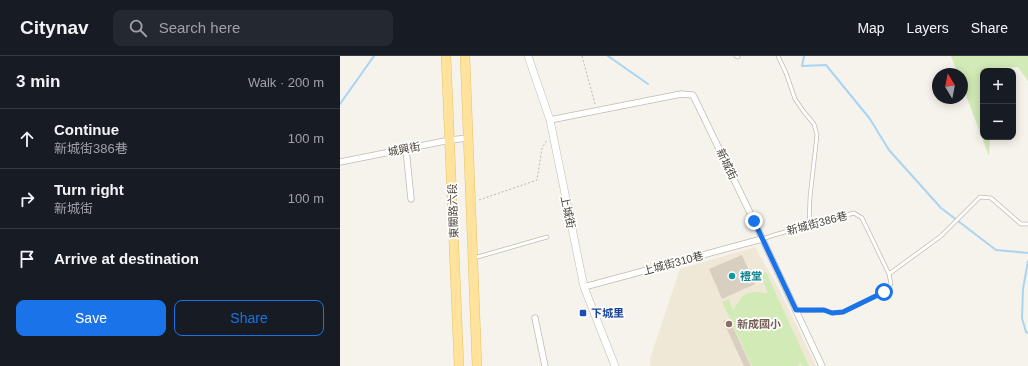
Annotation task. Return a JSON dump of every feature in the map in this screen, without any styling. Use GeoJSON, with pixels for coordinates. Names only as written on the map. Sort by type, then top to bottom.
{"type":"FeatureCollection","features":[{"type":"Feature","properties":{"kind":"main road","name":"東關路六段"},"geometry":{"type":"LineString","coordinates":[[446,56],[459,366]]}},
{"type":"Feature","properties":{"kind":"main road","name":"東關路六段"},"geometry":{"type":"LineString","coordinates":[[465,56],[477,366]]}},
{"type":"Feature","properties":{"kind":"street","name":"上城街"},"geometry":{"type":"LineString","coordinates":[[528,56],[550,120],[584,286],[615,366]]}},
{"type":"Feature","properties":{"kind":"street","name":"新城街"},"geometry":{"type":"LineString","coordinates":[[550,120],[680,94],[693,95],[822,366]]}},
{"type":"Feature","properties":{"kind":"street","name":"城興街"},"geometry":{"type":"LineString","coordinates":[[340,162],[450,140],[468,138]]}},
{"type":"Feature","properties":{"kind":"street"},"geometry":{"type":"LineString","coordinates":[[406,149],[411,199]]}},
{"type":"Feature","properties":{"kind":"street","name":"上城街310巷"},"geometry":{"type":"LineString","coordinates":[[584,286],[762,239]]}},
{"type":"Feature","properties":{"kind":"street"},"geometry":{"type":"LineString","coordinates":[[535,318],[545,366]]}},
{"type":"Feature","properties":{"kind":"lane"},"geometry":{"type":"LineString","coordinates":[[778,56],[795,99],[814,124],[817,135],[810,197],[809,225]]}},
{"type":"Feature","properties":{"kind":"lane"},"geometry":{"type":"LineString","coordinates":[[796,310],[824,310],[832,313],[843,312],[884,292],[891,284],[889,274],[941,236],[980,197],[991,198],[1021,224],[1028,224]]}},
{"type":"Feature","properties":{"kind":"lane","name":"新城街386巷"},"geometry":{"type":"LineString","coordinates":[[762,239],[854,213],[862,218],[889,274]]}},
{"type":"Feature","properties":{"kind":"lane"},"geometry":{"type":"LineString","coordinates":[[473,258],[547,237]]}},
{"type":"Feature","properties":{"kind":"lane"},"geometry":{"type":"LineString","coordinates":[[596,318],[613,311]]}},
{"type":"Feature","properties":{"kind":"path"},"geometry":{"type":"LineString","coordinates":[[582,56],[597,111]]}},
{"type":"Feature","properties":{"kind":"path"},"geometry":{"type":"LineString","coordinates":[[471,203],[538,180],[542,148],[552,133]]}},
{"type":"Feature","properties":{"kind":"shaded area","name":"新成國小"},"geometry":{"type":"Polygon","coordinates":[[[755,247],[779,289],[816,366],[650,366],[650,359],[680,269],[755,247]]]}},
{"type":"Feature","properties":{"kind":"green space"},"geometry":{"type":"Polygon","coordinates":[[[951,56],[1028,56],[1028,81],[1018,67],[980,68],[980,132],[968,101],[968,68],[956,68],[951,56]]]}},
{"type":"Feature","properties":{"kind":"green space"},"geometry":{"type":"Polygon","coordinates":[[[983,140],[990,140],[989,156],[983,140]]]}},
{"type":"Feature","properties":{"kind":"green space"},"geometry":{"type":"Polygon","coordinates":[[[766,272],[809,366],[802,366],[800,362],[798,366],[752,366],[722,302],[729,299],[733,310],[744,295],[751,292],[768,293],[760,275],[766,272]]]}},
{"type":"Feature","properties":{"kind":"building","name":"禮堂"},"geometry":{"type":"Polygon","coordinates":[[[742,255],[755,284],[722,299],[709,269],[742,255]]]}},
{"type":"Feature","properties":{"kind":"building"},"geometry":{"type":"Polygon","coordinates":[[[729,319],[751,366],[744,366],[723,321],[729,319]]]}},
{"type":"Feature","properties":{"kind":"waterway"},"geometry":{"type":"LineString","coordinates":[[340,104],[374,56]]}},
{"type":"Feature","properties":{"kind":"waterway"},"geometry":{"type":"LineString","coordinates":[[608,56],[648,84]]}},
{"type":"Feature","properties":{"kind":"waterway"},"geometry":{"type":"LineString","coordinates":[[804,56],[802,66],[826,65],[870,119],[889,150],[941,208],[996,250],[1028,253]]}},
{"type":"Feature","properties":{"kind":"waterway"},"geometry":{"type":"LineString","coordinates":[[1028,261],[1023,289],[1022,318],[1026,332],[1028,333]]}},
{"type":"Feature","properties":{"kind":"place","name":"禮堂"},"geometry":{"type":"Point","coordinates":[732,276]}},
{"type":"Feature","properties":{"kind":"place","name":"下城里"},"geometry":{"type":"Point","coordinates":[583,313]}},
{"type":"Feature","properties":{"kind":"place","name":"新成國小"},"geometry":{"type":"Point","coordinates":[729,324]}},
{"type":"Feature","properties":{"kind":"route"},"geometry":{"type":"LineString","coordinates":[[754,221],[796,310],[824,310],[832,313],[843,312],[884,292]]}}]}
